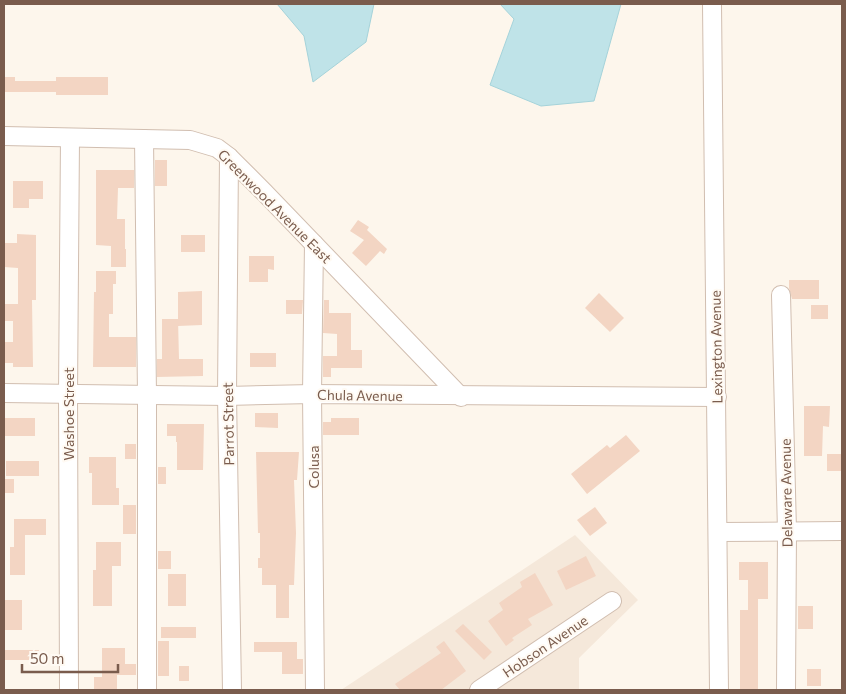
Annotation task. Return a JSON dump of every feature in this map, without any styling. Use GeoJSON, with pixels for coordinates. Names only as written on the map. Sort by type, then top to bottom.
{"type":"FeatureCollection","features":[{"type":"Feature","properties":{"kind":"street","name":"Lexington Avenue"},"geometry":{"type":"LineString","coordinates":[[712,4],[719,690]]}},
{"type":"Feature","properties":{"kind":"street","name":"Greenwood Avenue East"},"geometry":{"type":"LineString","coordinates":[[4,136],[190,140],[217,148],[229,157],[461,397]]}},
{"type":"Feature","properties":{"kind":"street","name":"Washoe Street"},"geometry":{"type":"LineString","coordinates":[[69,690],[68,393],[70,138]]}},
{"type":"Feature","properties":{"kind":"street"},"geometry":{"type":"LineString","coordinates":[[144,139],[147,395],[147,690]]}},
{"type":"Feature","properties":{"kind":"street","name":"Parrot Street"},"geometry":{"type":"LineString","coordinates":[[229,157],[228,396],[232,690]]}},
{"type":"Feature","properties":{"kind":"street","name":"Colusa"},"geometry":{"type":"LineString","coordinates":[[314,244],[312,394],[315,690]]}},
{"type":"Feature","properties":{"kind":"street","name":"Delaware Avenue"},"geometry":{"type":"LineString","coordinates":[[781,295],[787,531],[786,690]]}},
{"type":"Feature","properties":{"kind":"street","name":"Chula Avenue"},"geometry":{"type":"LineString","coordinates":[[4,393],[717,398]]}},
{"type":"Feature","properties":{"kind":"street"},"geometry":{"type":"LineString","coordinates":[[718,532],[842,531]]}},
{"type":"Feature","properties":{"kind":"street","name":"Hobson Avenue"},"geometry":{"type":"LineString","coordinates":[[479,690],[612,601]]}},
{"type":"Feature","properties":{"kind":"shaded area"},"geometry":{"type":"Polygon","coordinates":[[[575,535],[638,600],[579,658],[579,690],[341,690],[575,535]]]}},
{"type":"Feature","properties":{"kind":"water"},"geometry":{"type":"Polygon","coordinates":[[[277,4],[374,4],[366,42],[313,82],[304,36],[277,4]]]}},
{"type":"Feature","properties":{"kind":"water"},"geometry":{"type":"Polygon","coordinates":[[[500,4],[621,4],[594,101],[541,106],[490,85],[514,19],[500,4]]]}},
{"type":"Feature","properties":{"kind":"building"},"geometry":{"type":"Polygon","coordinates":[[[4,77],[15,77],[15,81],[56,81],[56,77],[108,77],[108,95],[4,92],[4,77]]]}},
{"type":"Feature","properties":{"kind":"building"},"geometry":{"type":"Polygon","coordinates":[[[155,160],[167,160],[167,186],[155,186],[155,160]]]}},
{"type":"Feature","properties":{"kind":"building"},"geometry":{"type":"Polygon","coordinates":[[[96,170],[134,170],[134,188],[118,188],[117,219],[125,219],[126,267],[111,267],[111,246],[96,245],[96,170]]]}},
{"type":"Feature","properties":{"kind":"building"},"geometry":{"type":"Polygon","coordinates":[[[13,181],[43,181],[43,199],[29,199],[29,208],[13,208],[13,181]]]}},
{"type":"Feature","properties":{"kind":"building"},"geometry":{"type":"Polygon","coordinates":[[[358,220],[369,227],[367,230],[387,249],[384,254],[380,251],[366,266],[352,253],[364,240],[350,231],[358,220]]]}},
{"type":"Feature","properties":{"kind":"building"},"geometry":{"type":"Polygon","coordinates":[[[17,234],[36,235],[36,300],[32,300],[33,367],[13,367],[13,363],[4,363],[4,342],[13,342],[13,321],[4,321],[4,304],[18,304],[18,268],[4,267],[4,243],[17,243],[17,234]]]}},
{"type":"Feature","properties":{"kind":"building"},"geometry":{"type":"Polygon","coordinates":[[[181,235],[205,235],[205,252],[181,252],[181,235]]]}},
{"type":"Feature","properties":{"kind":"building"},"geometry":{"type":"Polygon","coordinates":[[[249,256],[274,256],[274,270],[268,269],[268,282],[249,282],[249,256]]]}},
{"type":"Feature","properties":{"kind":"building"},"geometry":{"type":"Polygon","coordinates":[[[96,271],[116,271],[116,284],[113,284],[113,314],[109,314],[109,337],[136,337],[136,367],[93,367],[96,271]]]}},
{"type":"Feature","properties":{"kind":"building"},"geometry":{"type":"Polygon","coordinates":[[[789,280],[819,280],[819,299],[792,299],[789,280]]]}},
{"type":"Feature","properties":{"kind":"building"},"geometry":{"type":"Polygon","coordinates":[[[202,291],[202,325],[178,326],[178,292],[202,291]]]}},
{"type":"Feature","properties":{"kind":"building"},"geometry":{"type":"Polygon","coordinates":[[[599,293],[624,318],[610,332],[585,308],[599,293]]]}},
{"type":"Feature","properties":{"kind":"building"},"geometry":{"type":"Polygon","coordinates":[[[286,300],[303,300],[302,314],[286,314],[286,300]]]}},
{"type":"Feature","properties":{"kind":"building"},"geometry":{"type":"Polygon","coordinates":[[[324,300],[329,300],[329,313],[351,313],[351,350],[362,350],[362,368],[331,368],[331,377],[323,377],[323,356],[337,356],[337,334],[323,333],[324,300]]]}},
{"type":"Feature","properties":{"kind":"building"},"geometry":{"type":"Polygon","coordinates":[[[811,305],[828,305],[828,319],[811,319],[811,305]]]}},
{"type":"Feature","properties":{"kind":"building"},"geometry":{"type":"Polygon","coordinates":[[[162,319],[178,319],[179,359],[203,359],[203,376],[157,377],[157,359],[162,359],[162,319]]]}},
{"type":"Feature","properties":{"kind":"building"},"geometry":{"type":"Polygon","coordinates":[[[250,353],[276,353],[276,367],[250,367],[250,353]]]}},
{"type":"Feature","properties":{"kind":"building"},"geometry":{"type":"Polygon","coordinates":[[[804,406],[830,406],[829,427],[823,426],[822,456],[804,456],[804,406]]]}},
{"type":"Feature","properties":{"kind":"building"},"geometry":{"type":"Polygon","coordinates":[[[255,413],[278,413],[278,428],[255,427],[255,413]]]}},
{"type":"Feature","properties":{"kind":"building"},"geometry":{"type":"Polygon","coordinates":[[[4,418],[35,418],[35,436],[4,436],[4,418]]]}},
{"type":"Feature","properties":{"kind":"building"},"geometry":{"type":"Polygon","coordinates":[[[331,418],[359,418],[359,435],[323,435],[323,422],[331,422],[331,418]]]}},
{"type":"Feature","properties":{"kind":"building"},"geometry":{"type":"Polygon","coordinates":[[[167,424],[204,424],[203,470],[177,470],[176,436],[167,436],[167,424]]]}},
{"type":"Feature","properties":{"kind":"building"},"geometry":{"type":"Polygon","coordinates":[[[626,435],[640,451],[587,494],[571,474],[607,445],[610,448],[626,435]]]}},
{"type":"Feature","properties":{"kind":"building"},"geometry":{"type":"Polygon","coordinates":[[[125,444],[136,444],[136,459],[125,459],[125,444]]]}},
{"type":"Feature","properties":{"kind":"building"},"geometry":{"type":"Polygon","coordinates":[[[256,452],[299,452],[297,480],[294,480],[296,533],[294,585],[289,585],[289,618],[276,618],[276,585],[262,585],[262,568],[258,568],[260,533],[258,533],[256,452]]]}},
{"type":"Feature","properties":{"kind":"building"},"geometry":{"type":"Polygon","coordinates":[[[827,454],[842,454],[842,471],[827,471],[827,454]]]}},
{"type":"Feature","properties":{"kind":"building"},"geometry":{"type":"Polygon","coordinates":[[[89,457],[116,457],[116,488],[119,488],[119,505],[92,505],[92,473],[89,473],[89,457]]]}},
{"type":"Feature","properties":{"kind":"building"},"geometry":{"type":"Polygon","coordinates":[[[6,461],[39,461],[39,476],[6,476],[6,461]]]}},
{"type":"Feature","properties":{"kind":"building"},"geometry":{"type":"Polygon","coordinates":[[[158,467],[166,467],[166,484],[158,484],[158,467]]]}},
{"type":"Feature","properties":{"kind":"building"},"geometry":{"type":"Polygon","coordinates":[[[4,479],[14,479],[14,493],[4,493],[4,479]]]}},
{"type":"Feature","properties":{"kind":"building"},"geometry":{"type":"Polygon","coordinates":[[[123,505],[136,505],[136,534],[123,534],[123,505]]]}},
{"type":"Feature","properties":{"kind":"building"},"geometry":{"type":"Polygon","coordinates":[[[595,507],[607,523],[590,536],[577,520],[595,507]]]}},
{"type":"Feature","properties":{"kind":"building"},"geometry":{"type":"Polygon","coordinates":[[[14,519],[46,519],[46,535],[25,535],[25,575],[10,575],[10,547],[14,547],[14,519]]]}},
{"type":"Feature","properties":{"kind":"building"},"geometry":{"type":"Polygon","coordinates":[[[96,542],[121,542],[121,566],[112,566],[112,606],[93,606],[93,570],[96,570],[96,542]]]}},
{"type":"Feature","properties":{"kind":"building"},"geometry":{"type":"Polygon","coordinates":[[[158,551],[171,551],[171,569],[158,569],[158,551]]]}},
{"type":"Feature","properties":{"kind":"building"},"geometry":{"type":"Polygon","coordinates":[[[586,556],[596,576],[566,590],[557,571],[586,556]]]}},
{"type":"Feature","properties":{"kind":"building"},"geometry":{"type":"Polygon","coordinates":[[[739,562],[768,562],[768,599],[758,599],[758,690],[740,690],[740,610],[748,610],[748,580],[739,580],[739,562]]]}},
{"type":"Feature","properties":{"kind":"building"},"geometry":{"type":"Polygon","coordinates":[[[535,573],[553,605],[528,619],[532,625],[512,638],[514,640],[506,646],[488,621],[503,610],[499,603],[522,587],[520,582],[535,573]]]}},
{"type":"Feature","properties":{"kind":"building"},"geometry":{"type":"Polygon","coordinates":[[[168,574],[186,574],[186,606],[168,606],[168,574]]]}},
{"type":"Feature","properties":{"kind":"building"},"geometry":{"type":"Polygon","coordinates":[[[5,600],[22,600],[22,630],[5,630],[5,600]]]}},
{"type":"Feature","properties":{"kind":"building"},"geometry":{"type":"Polygon","coordinates":[[[798,606],[813,606],[813,629],[798,629],[798,606]]]}},
{"type":"Feature","properties":{"kind":"building"},"geometry":{"type":"Polygon","coordinates":[[[463,624],[492,652],[484,660],[455,631],[463,624]]]}},
{"type":"Feature","properties":{"kind":"building"},"geometry":{"type":"Polygon","coordinates":[[[161,627],[196,627],[196,638],[161,638],[161,627]]]}},
{"type":"Feature","properties":{"kind":"building"},"geometry":{"type":"Polygon","coordinates":[[[158,641],[169,641],[169,676],[158,676],[158,641]]]}},
{"type":"Feature","properties":{"kind":"building"},"geometry":{"type":"Polygon","coordinates":[[[444,641],[466,671],[441,690],[400,690],[395,684],[441,653],[436,647],[444,641]]]}},
{"type":"Feature","properties":{"kind":"building"},"geometry":{"type":"Polygon","coordinates":[[[254,642],[297,642],[297,659],[303,659],[303,674],[282,674],[282,652],[254,652],[254,642]]]}},
{"type":"Feature","properties":{"kind":"building"},"geometry":{"type":"Polygon","coordinates":[[[102,648],[125,648],[125,664],[136,664],[136,675],[117,675],[117,690],[94,690],[94,677],[102,677],[102,648]]]}},
{"type":"Feature","properties":{"kind":"building"},"geometry":{"type":"Polygon","coordinates":[[[4,650],[39,650],[39,660],[4,660],[4,650]]]}},
{"type":"Feature","properties":{"kind":"building"},"geometry":{"type":"Polygon","coordinates":[[[179,666],[189,666],[189,681],[179,681],[179,666]]]}},
{"type":"Feature","properties":{"kind":"building"},"geometry":{"type":"Polygon","coordinates":[[[807,669],[821,669],[821,686],[807,686],[807,669]]]}}]}
